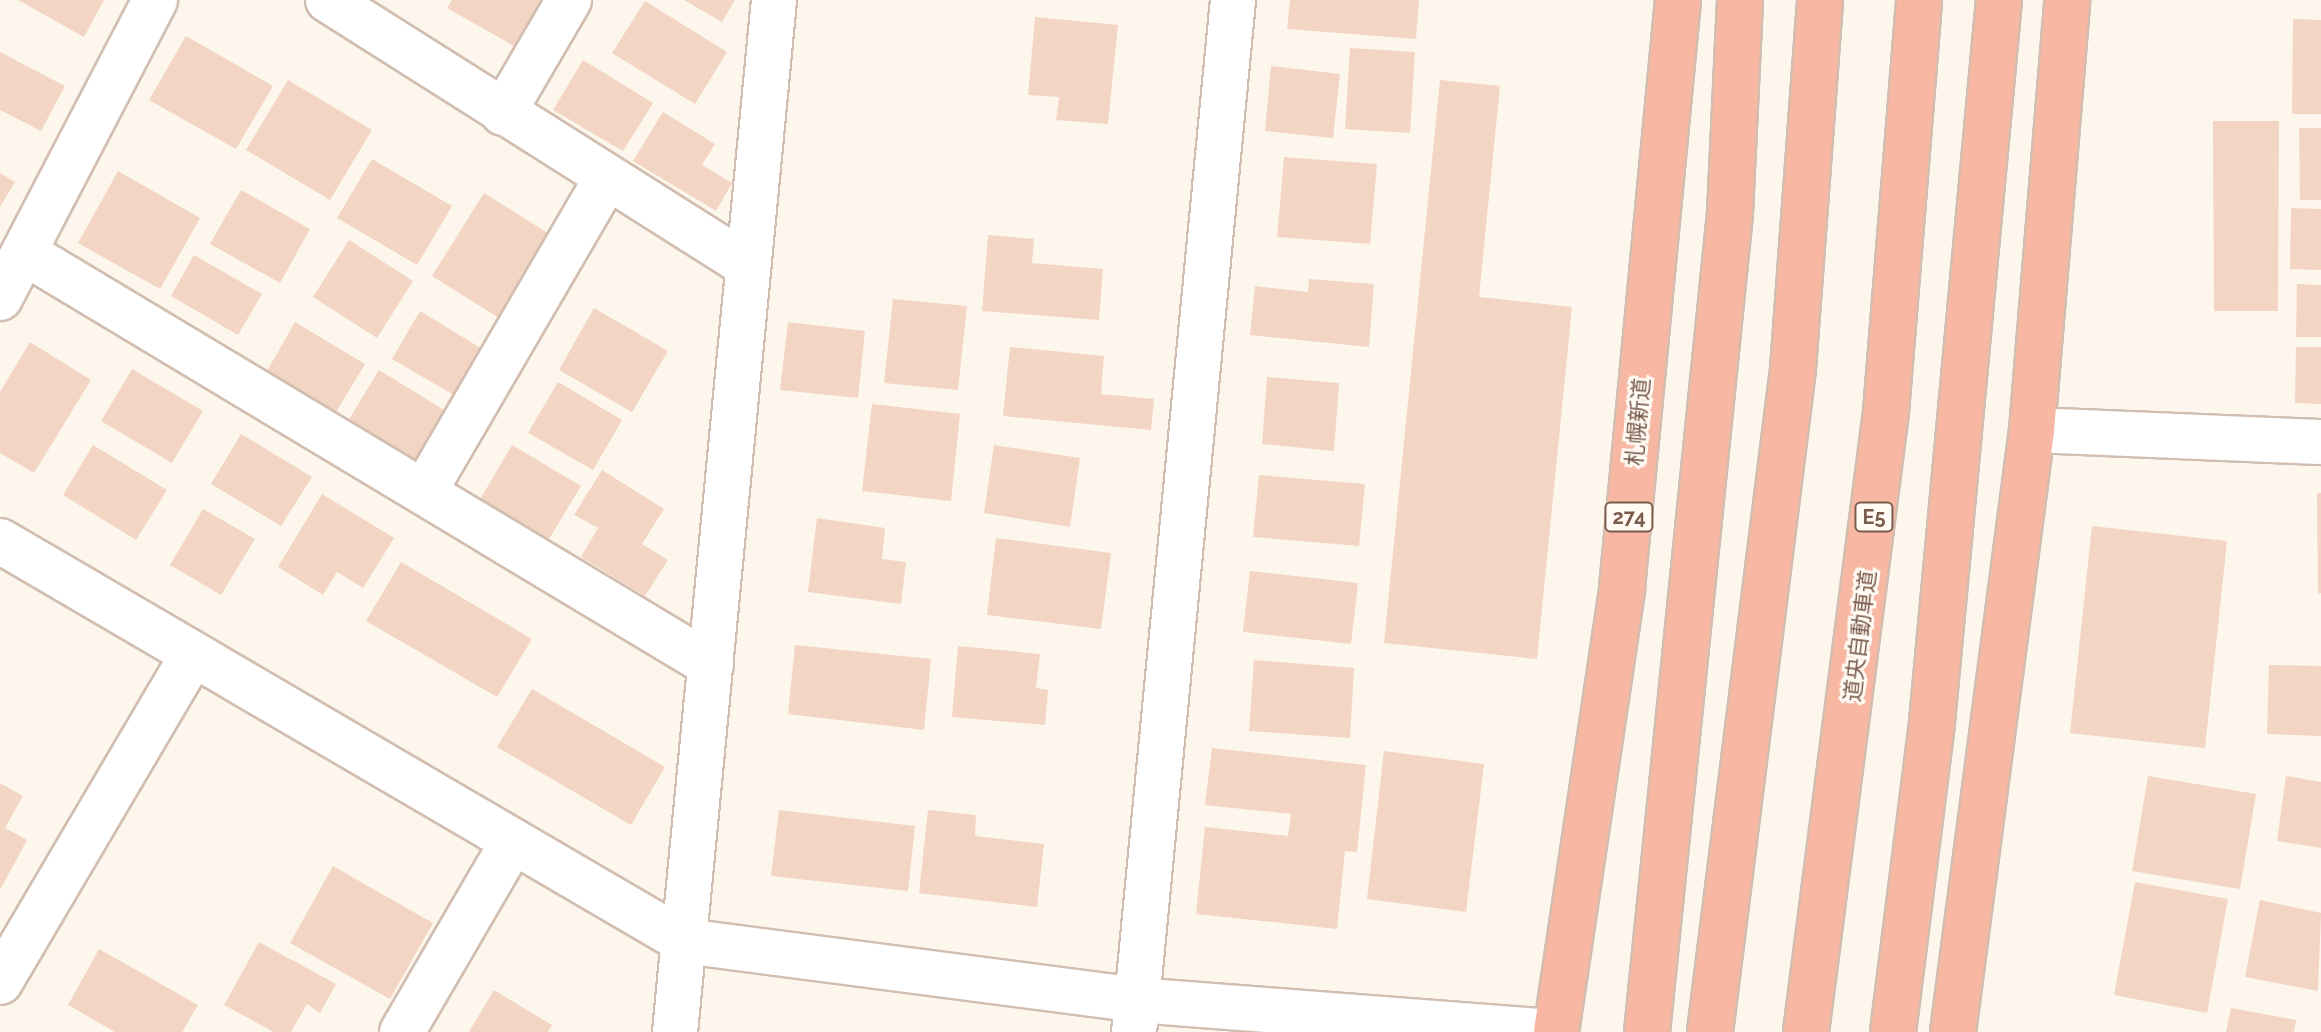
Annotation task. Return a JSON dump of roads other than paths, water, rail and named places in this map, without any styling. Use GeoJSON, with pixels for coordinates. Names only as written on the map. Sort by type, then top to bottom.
{"type":"FeatureCollection","features":[{"type":"Feature","properties":{"kind":"highway","name":"札幌新道"},"geometry":{"type":"LineString","coordinates":[[1556,1032],[1622,588],[1678,0]]}},
{"type":"Feature","properties":{"kind":"highway"},"geometry":{"type":"LineString","coordinates":[[1647,1032],[1730,213],[1740,0]]}},
{"type":"Feature","properties":{"kind":"highway"},"geometry":{"type":"LineString","coordinates":[[1710,1032],[1793,369],[1820,0]]}},
{"type":"Feature","properties":{"kind":"highway","name":"道央自動車道"},"geometry":{"type":"LineString","coordinates":[[1806,1032],[1886,412],[1919,0]]}},
{"type":"Feature","properties":{"kind":"highway"},"geometry":{"type":"LineString","coordinates":[[1893,1032],[1932,722],[1999,0]]}},
{"type":"Feature","properties":{"kind":"highway"},"geometry":{"type":"LineString","coordinates":[[1953,1032],[2032,430],[2067,0]]}},
{"type":"Feature","properties":{"kind":"street"},"geometry":{"type":"LineString","coordinates":[[0,298],[155,0]]}},
{"type":"Feature","properties":{"kind":"street"},"geometry":{"type":"LineString","coordinates":[[328,0],[747,265]]}},
{"type":"Feature","properties":{"kind":"street"},"geometry":{"type":"LineString","coordinates":[[503,113],[569,0]]}},
{"type":"Feature","properties":{"kind":"street"},"geometry":{"type":"LineString","coordinates":[[675,1032],[774,0]]}},
{"type":"Feature","properties":{"kind":"street"},"geometry":{"type":"LineString","coordinates":[[1136,1016],[1233,0]]}},
{"type":"Feature","properties":{"kind":"street"},"geometry":{"type":"LineString","coordinates":[[424,492],[607,177]]}},
{"type":"Feature","properties":{"kind":"street"},"geometry":{"type":"LineString","coordinates":[[25,253],[711,665]]}},
{"type":"Feature","properties":{"kind":"street"},"geometry":{"type":"LineString","coordinates":[[2032,430],[2321,442]]}},
{"type":"Feature","properties":{"kind":"street"},"geometry":{"type":"LineString","coordinates":[[0,541],[684,941],[1136,1016],[1550,1032]]}},
{"type":"Feature","properties":{"kind":"street"},"geometry":{"type":"LineString","coordinates":[[0,982],[193,655]]}},
{"type":"Feature","properties":{"kind":"street"},"geometry":{"type":"LineString","coordinates":[[402,1032],[512,843]]}}]}
